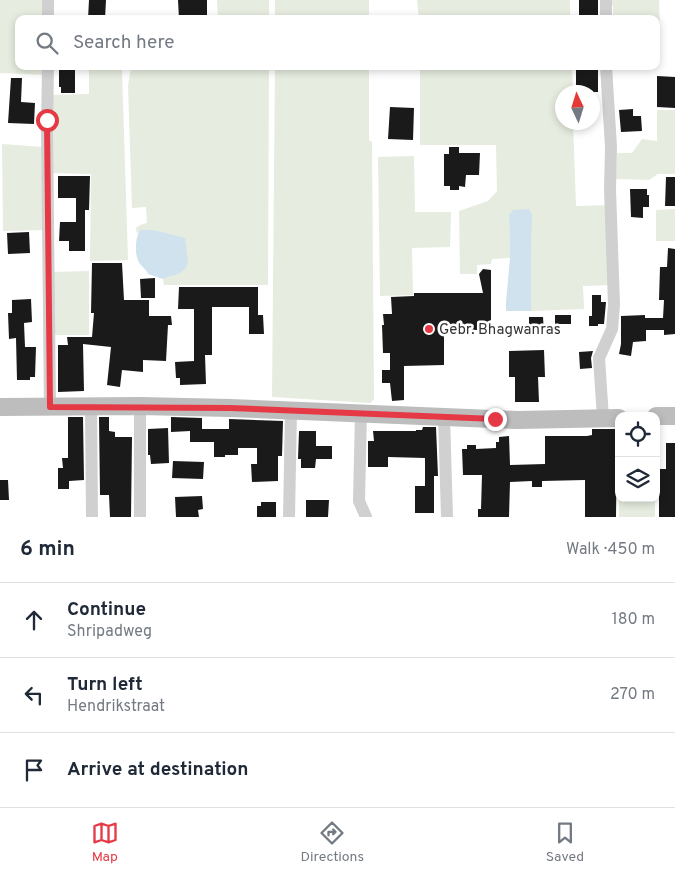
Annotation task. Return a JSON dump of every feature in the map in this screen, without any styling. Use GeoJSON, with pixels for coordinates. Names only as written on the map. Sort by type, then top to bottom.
{"type":"FeatureCollection","features":[{"type":"Feature","properties":{"kind":"street"},"geometry":{"type":"LineString","coordinates":[[48,0],[48,15]]}},
{"type":"Feature","properties":{"kind":"street"},"geometry":{"type":"LineString","coordinates":[[606,0],[606,15]]}},
{"type":"Feature","properties":{"kind":"street"},"geometry":{"type":"LineString","coordinates":[[48,70],[50,407]]}},
{"type":"Feature","properties":{"kind":"street"},"geometry":{"type":"LineString","coordinates":[[0,407],[140,406],[291,410],[517,420],[611,418],[599,358],[612,329],[614,305],[610,189],[611,147],[606,70]]}},
{"type":"Feature","properties":{"kind":"street"},"geometry":{"type":"LineString","coordinates":[[90,406],[92,517]]}},
{"type":"Feature","properties":{"kind":"street"},"geometry":{"type":"LineString","coordinates":[[140,406],[140,517]]}},
{"type":"Feature","properties":{"kind":"street"},"geometry":{"type":"LineString","coordinates":[[289,517],[291,410]]}},
{"type":"Feature","properties":{"kind":"street"},"geometry":{"type":"LineString","coordinates":[[361,413],[359,501],[366,517]]}},
{"type":"Feature","properties":{"kind":"street"},"geometry":{"type":"LineString","coordinates":[[444,416],[447,517]]}},
{"type":"Feature","properties":{"kind":"street"},"geometry":{"type":"LineString","coordinates":[[660,416],[675,416]]}},
{"type":"Feature","properties":{"kind":"shaded area"},"geometry":{"type":"Polygon","coordinates":[[[0,0],[45,0],[45,15],[15,15],[15,70],[45,70],[45,75],[0,73],[0,0]]]}},
{"type":"Feature","properties":{"kind":"shaded area"},"geometry":{"type":"Polygon","coordinates":[[[217,0],[269,0],[269,15],[218,15],[217,0]]]}},
{"type":"Feature","properties":{"kind":"shaded area"},"geometry":{"type":"Polygon","coordinates":[[[275,0],[369,0],[369,15],[275,15],[275,0]]]}},
{"type":"Feature","properties":{"kind":"shaded area"},"geometry":{"type":"Polygon","coordinates":[[[417,0],[570,0],[570,15],[419,15],[417,0]]]}},
{"type":"Feature","properties":{"kind":"shaded area"},"geometry":{"type":"Polygon","coordinates":[[[611,0],[659,0],[659,15],[613,15],[611,0]]]}},
{"type":"Feature","properties":{"kind":"shaded area"},"geometry":{"type":"Polygon","coordinates":[[[89,70],[122,70],[128,260],[90,261],[91,174],[50,173],[50,95],[89,94],[89,70]]]}},
{"type":"Feature","properties":{"kind":"shaded area"},"geometry":{"type":"Polygon","coordinates":[[[131,70],[269,70],[268,285],[164,285],[163,279],[172,276],[161,232],[140,230],[137,234],[136,228],[147,223],[146,207],[132,208],[128,86],[131,70]]]}},
{"type":"Feature","properties":{"kind":"shaded area"},"geometry":{"type":"Polygon","coordinates":[[[275,70],[369,70],[369,140],[372,142],[374,399],[370,403],[272,397],[275,70]]]}},
{"type":"Feature","properties":{"kind":"shaded area"},"geometry":{"type":"Polygon","coordinates":[[[420,70],[572,70],[573,85],[555,85],[555,130],[573,130],[576,206],[611,205],[617,285],[583,286],[584,309],[531,311],[532,214],[529,209],[509,215],[510,258],[492,259],[491,264],[477,265],[477,274],[460,274],[459,211],[488,201],[497,191],[496,145],[420,145],[420,70]]]}},
{"type":"Feature","properties":{"kind":"shaded area"},"geometry":{"type":"Polygon","coordinates":[[[657,110],[675,110],[675,174],[658,174],[649,180],[616,179],[617,153],[632,153],[642,139],[657,141],[657,110]]]}},
{"type":"Feature","properties":{"kind":"shaded area"},"geometry":{"type":"Polygon","coordinates":[[[2,144],[44,147],[45,230],[3,231],[2,144]]]}},
{"type":"Feature","properties":{"kind":"shaded area"},"geometry":{"type":"Polygon","coordinates":[[[414,156],[415,212],[451,212],[450,247],[412,248],[413,295],[380,296],[378,157],[414,156]]]}},
{"type":"Feature","properties":{"kind":"shaded area"},"geometry":{"type":"Polygon","coordinates":[[[675,209],[675,241],[656,241],[656,210],[675,209]]]}},
{"type":"Feature","properties":{"kind":"shaded area"},"geometry":{"type":"Polygon","coordinates":[[[89,271],[89,335],[52,335],[51,272],[89,271]]]}},
{"type":"Feature","properties":{"kind":"shaded area"},"geometry":{"type":"Polygon","coordinates":[[[619,502],[655,502],[655,517],[619,517],[619,502]]]}},
{"type":"Feature","properties":{"kind":"water"},"geometry":{"type":"Polygon","coordinates":[[[529,209],[532,214],[531,311],[506,311],[510,258],[509,215],[513,210],[529,209]]]}},
{"type":"Feature","properties":{"kind":"water"},"geometry":{"type":"Polygon","coordinates":[[[140,230],[154,230],[185,238],[188,262],[186,268],[180,273],[163,279],[148,274],[138,261],[136,252],[136,242],[140,230]]]}},
{"type":"Feature","properties":{"kind":"building"},"geometry":{"type":"Polygon","coordinates":[[[89,0],[106,0],[105,15],[88,15],[89,0]]]}},
{"type":"Feature","properties":{"kind":"building"},"geometry":{"type":"Polygon","coordinates":[[[178,0],[207,0],[207,15],[179,15],[178,0]]]}},
{"type":"Feature","properties":{"kind":"building"},"geometry":{"type":"Polygon","coordinates":[[[579,0],[598,0],[598,15],[579,15],[579,0]]]}},
{"type":"Feature","properties":{"kind":"building"},"geometry":{"type":"Polygon","coordinates":[[[59,70],[75,70],[75,93],[61,93],[61,87],[59,87],[59,70]]]}},
{"type":"Feature","properties":{"kind":"building"},"geometry":{"type":"Polygon","coordinates":[[[576,70],[598,70],[598,85],[576,85],[576,70]]]}},
{"type":"Feature","properties":{"kind":"building"},"geometry":{"type":"Polygon","coordinates":[[[657,76],[675,77],[675,108],[657,107],[657,76]]]}},
{"type":"Feature","properties":{"kind":"building"},"geometry":{"type":"Polygon","coordinates":[[[11,78],[22,78],[21,102],[35,103],[34,124],[8,123],[11,78]]]}},
{"type":"Feature","properties":{"kind":"building"},"geometry":{"type":"Polygon","coordinates":[[[390,107],[414,108],[413,140],[388,139],[390,107]]]}},
{"type":"Feature","properties":{"kind":"building"},"geometry":{"type":"Polygon","coordinates":[[[633,109],[633,116],[641,116],[642,131],[621,132],[619,110],[633,109]]]}},
{"type":"Feature","properties":{"kind":"building"},"geometry":{"type":"Polygon","coordinates":[[[449,147],[459,147],[459,153],[480,153],[479,175],[466,175],[465,187],[459,186],[459,190],[450,190],[450,186],[444,186],[444,154],[449,154],[449,147]]]}},
{"type":"Feature","properties":{"kind":"building"},"geometry":{"type":"Polygon","coordinates":[[[58,176],[90,176],[89,210],[85,210],[85,251],[69,251],[69,241],[59,241],[60,222],[76,222],[76,198],[58,198],[58,176]]]}},
{"type":"Feature","properties":{"kind":"building"},"geometry":{"type":"Polygon","coordinates":[[[666,177],[675,177],[675,206],[665,206],[666,177]]]}},
{"type":"Feature","properties":{"kind":"building"},"geometry":{"type":"Polygon","coordinates":[[[630,189],[647,189],[649,207],[643,207],[643,218],[631,217],[630,189]]]}},
{"type":"Feature","properties":{"kind":"building"},"geometry":{"type":"Polygon","coordinates":[[[29,232],[30,253],[8,254],[7,233],[29,232]]]}},
{"type":"Feature","properties":{"kind":"building"},"geometry":{"type":"Polygon","coordinates":[[[668,248],[675,249],[675,334],[664,335],[664,330],[646,330],[646,341],[633,342],[631,356],[619,354],[621,316],[645,315],[645,318],[663,318],[664,300],[659,300],[660,267],[667,267],[668,248]]]}},
{"type":"Feature","properties":{"kind":"building"},"geometry":{"type":"Polygon","coordinates":[[[92,263],[122,263],[124,300],[149,300],[149,316],[171,316],[172,325],[168,325],[166,361],[143,360],[143,372],[122,370],[120,387],[107,385],[111,347],[83,344],[84,391],[58,392],[58,345],[68,345],[67,337],[92,337],[94,313],[91,313],[92,263]]]}},
{"type":"Feature","properties":{"kind":"building"},"geometry":{"type":"Polygon","coordinates":[[[483,269],[491,270],[491,330],[444,330],[444,365],[404,366],[404,400],[392,401],[390,383],[382,383],[382,370],[390,370],[390,353],[383,353],[382,325],[384,325],[383,314],[392,314],[391,297],[414,296],[414,293],[483,293],[479,274],[483,269]]]}},
{"type":"Feature","properties":{"kind":"building"},"geometry":{"type":"Polygon","coordinates":[[[155,278],[155,298],[141,298],[140,279],[155,278]]]}},
{"type":"Feature","properties":{"kind":"building"},"geometry":{"type":"Polygon","coordinates":[[[179,287],[258,287],[258,315],[263,315],[264,334],[249,334],[249,307],[212,307],[212,355],[205,355],[206,384],[180,385],[180,378],[176,378],[175,362],[194,361],[194,309],[178,309],[179,287]]]}},
{"type":"Feature","properties":{"kind":"building"},"geometry":{"type":"Polygon","coordinates":[[[592,295],[601,295],[601,302],[606,302],[604,324],[598,324],[598,326],[589,326],[589,316],[592,316],[592,295]]]}},
{"type":"Feature","properties":{"kind":"building"},"geometry":{"type":"Polygon","coordinates":[[[31,299],[32,322],[24,323],[25,347],[36,347],[35,377],[30,377],[30,380],[17,380],[16,338],[9,339],[8,313],[12,313],[12,300],[31,299]]]}},
{"type":"Feature","properties":{"kind":"building"},"geometry":{"type":"Polygon","coordinates":[[[555,315],[571,315],[571,324],[555,324],[555,315]]]}},
{"type":"Feature","properties":{"kind":"building"},"geometry":{"type":"Polygon","coordinates":[[[529,317],[543,317],[544,333],[529,333],[529,317]]]}},
{"type":"Feature","properties":{"kind":"building"},"geometry":{"type":"Polygon","coordinates":[[[544,350],[545,377],[538,377],[539,402],[515,402],[515,377],[509,377],[509,351],[544,350]]]}},
{"type":"Feature","properties":{"kind":"building"},"geometry":{"type":"Polygon","coordinates":[[[593,351],[591,358],[592,368],[580,369],[579,352],[593,351]]]}},
{"type":"Feature","properties":{"kind":"building"},"geometry":{"type":"Polygon","coordinates":[[[68,417],[83,417],[84,480],[69,481],[69,489],[58,489],[58,468],[63,468],[62,458],[68,458],[68,417]]]}},
{"type":"Feature","properties":{"kind":"building"},"geometry":{"type":"Polygon","coordinates":[[[99,417],[109,417],[109,431],[115,432],[115,437],[132,437],[131,517],[110,517],[109,495],[100,495],[99,417]]]}},
{"type":"Feature","properties":{"kind":"building"},"geometry":{"type":"Polygon","coordinates":[[[171,417],[202,418],[202,429],[229,429],[229,419],[283,421],[282,456],[278,456],[278,481],[252,482],[251,464],[257,464],[257,448],[238,448],[238,455],[214,457],[214,442],[190,442],[190,431],[171,432],[171,417]]]}},
{"type":"Feature","properties":{"kind":"building"},"geometry":{"type":"Polygon","coordinates":[[[423,427],[436,427],[438,476],[434,476],[434,513],[415,513],[415,486],[425,486],[425,458],[388,457],[388,467],[368,467],[368,441],[374,441],[373,431],[416,431],[422,430],[423,427]]]}},
{"type":"Feature","properties":{"kind":"building"},"geometry":{"type":"Polygon","coordinates":[[[168,428],[169,463],[151,464],[150,455],[148,455],[148,429],[168,428]]]}},
{"type":"Feature","properties":{"kind":"building"},"geometry":{"type":"Polygon","coordinates":[[[592,429],[615,429],[616,517],[585,517],[585,480],[542,481],[542,487],[532,487],[532,481],[510,482],[509,517],[478,517],[478,509],[481,509],[482,475],[463,475],[462,449],[467,449],[467,445],[476,445],[476,449],[496,448],[496,442],[499,442],[499,437],[509,436],[510,465],[545,464],[545,436],[592,435],[592,429]]]}},
{"type":"Feature","properties":{"kind":"building"},"geometry":{"type":"Polygon","coordinates":[[[299,431],[316,431],[316,446],[332,446],[332,459],[316,459],[315,468],[301,468],[301,459],[298,459],[299,431]]]}},
{"type":"Feature","properties":{"kind":"building"},"geometry":{"type":"Polygon","coordinates":[[[666,443],[675,443],[675,517],[659,517],[660,469],[666,469],[666,443]]]}},
{"type":"Feature","properties":{"kind":"building"},"geometry":{"type":"Polygon","coordinates":[[[173,461],[204,462],[203,479],[172,478],[173,461]]]}},
{"type":"Feature","properties":{"kind":"building"},"geometry":{"type":"Polygon","coordinates":[[[0,480],[8,480],[9,500],[0,500],[0,480]]]}},
{"type":"Feature","properties":{"kind":"building"},"geometry":{"type":"Polygon","coordinates":[[[202,496],[203,509],[198,510],[199,517],[176,517],[175,497],[202,496]]]}},
{"type":"Feature","properties":{"kind":"building"},"geometry":{"type":"Polygon","coordinates":[[[306,500],[329,500],[328,517],[306,517],[306,500]]]}},
{"type":"Feature","properties":{"kind":"building"},"geometry":{"type":"Polygon","coordinates":[[[261,502],[276,502],[276,517],[257,517],[257,506],[261,506],[261,502]]]}},
{"type":"Feature","properties":{"kind":"place","name":"Gebr. Bhagwanras"},"geometry":{"type":"Point","coordinates":[429,329]}},
{"type":"Feature","properties":{"kind":"route"},"geometry":{"type":"LineString","coordinates":[[47,120],[50,407],[230,408],[495,419]]}}]}
